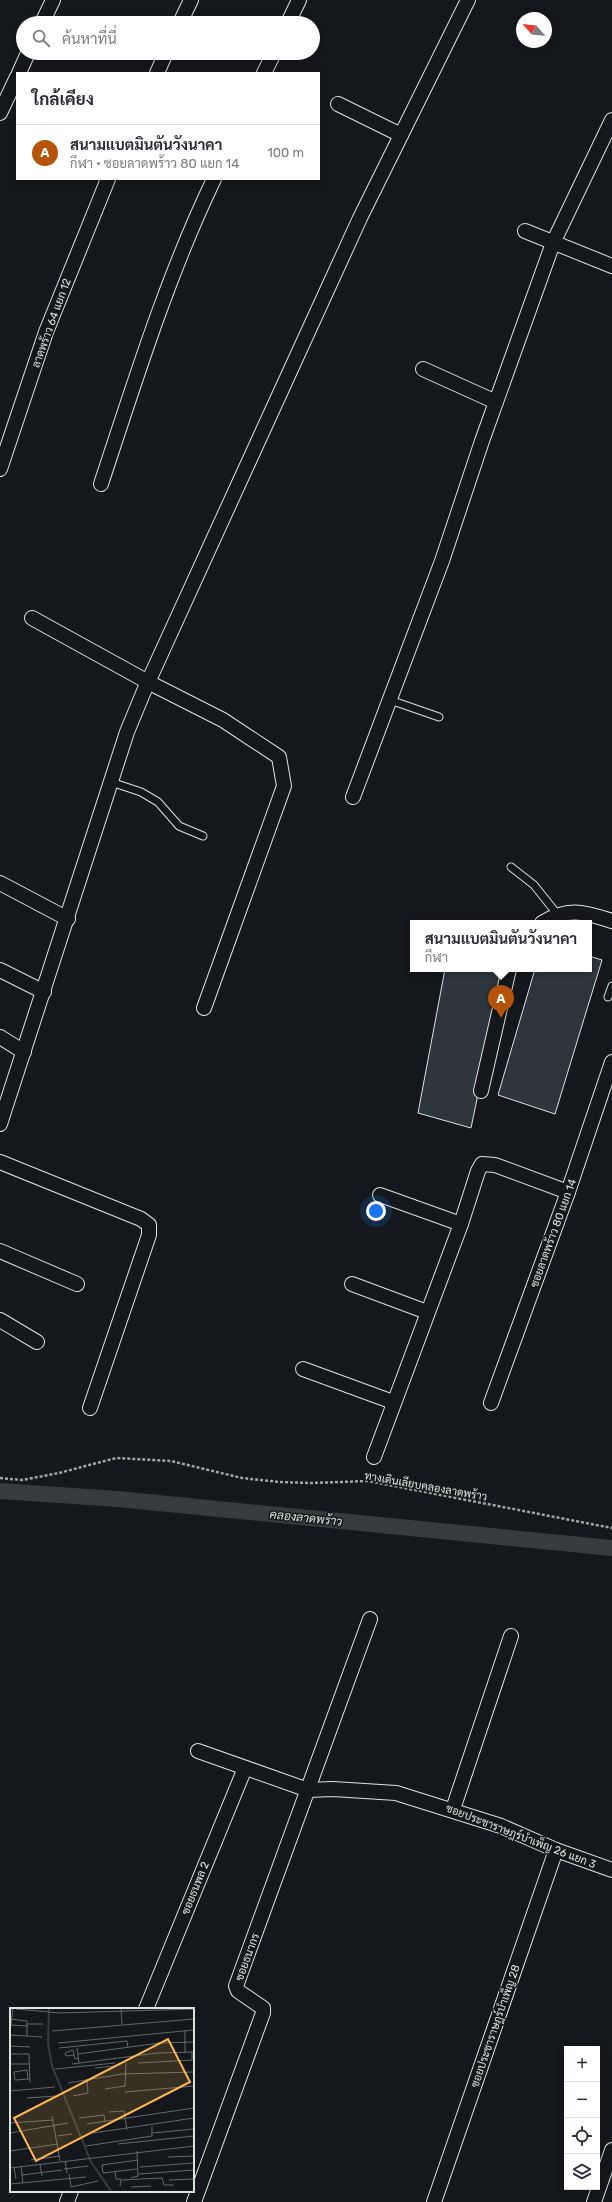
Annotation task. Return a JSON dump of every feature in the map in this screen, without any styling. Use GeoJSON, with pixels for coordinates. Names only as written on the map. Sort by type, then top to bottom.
{"type":"FeatureCollection","features":[{"type":"Feature","properties":{"kind":"street"},"geometry":{"type":"LineString","coordinates":[[45,16],[53,0]]}},
{"type":"Feature","properties":{"kind":"street"},"geometry":{"type":"LineString","coordinates":[[183,16],[191,0]]}},
{"type":"Feature","properties":{"kind":"street"},"geometry":{"type":"LineString","coordinates":[[291,16],[299,0]]}},
{"type":"Feature","properties":{"kind":"street"},"geometry":{"type":"LineString","coordinates":[[0,1124],[68,919],[127,732],[148,682],[360,218],[468,0]]}},
{"type":"Feature","properties":{"kind":"street"},"geometry":{"type":"LineString","coordinates":[[19,72],[25,60]]}},
{"type":"Feature","properties":{"kind":"street"},"geometry":{"type":"LineString","coordinates":[[157,72],[163,60]]}},
{"type":"Feature","properties":{"kind":"street"},"geometry":{"type":"LineString","coordinates":[[264,72],[270,60]]}},
{"type":"Feature","properties":{"kind":"street"},"geometry":{"type":"LineString","coordinates":[[0,114],[16,79]]}},
{"type":"Feature","properties":{"kind":"street"},"geometry":{"type":"LineString","coordinates":[[338,104],[401,135]]}},
{"type":"Feature","properties":{"kind":"street"},"geometry":{"type":"LineString","coordinates":[[353,797],[442,562],[496,402],[554,243],[612,120]]}},
{"type":"Feature","properties":{"kind":"street","name":"ลาดพร้าว 64 แยก 12"},"geometry":{"type":"LineString","coordinates":[[0,469],[46,332],[108,180]]}},
{"type":"Feature","properties":{"kind":"street"},"geometry":{"type":"LineString","coordinates":[[101,484],[144,350],[194,221],[214,180]]}},
{"type":"Feature","properties":{"kind":"street"},"geometry":{"type":"LineString","coordinates":[[524,230],[612,266]]}},
{"type":"Feature","properties":{"kind":"street"},"geometry":{"type":"LineString","coordinates":[[422,369],[496,402]]}},
{"type":"Feature","properties":{"kind":"street"},"geometry":{"type":"LineString","coordinates":[[32,618],[148,682],[223,720],[280,758],[284,772],[284,786],[204,1008]]}},
{"type":"Feature","properties":{"kind":"street"},"geometry":{"type":"LineString","coordinates":[[0,883],[68,919]]}},
{"type":"Feature","properties":{"kind":"street"},"geometry":{"type":"LineString","coordinates":[[547,920],[557,914],[570,912],[583,913],[612,921]]}},
{"type":"Feature","properties":{"kind":"street"},"geometry":{"type":"LineString","coordinates":[[0,970],[44,992]]}},
{"type":"Feature","properties":{"kind":"street"},"geometry":{"type":"LineString","coordinates":[[481,1092],[508,972]]}},
{"type":"Feature","properties":{"kind":"street"},"geometry":{"type":"LineString","coordinates":[[0,1037],[24,1052]]}},
{"type":"Feature","properties":{"kind":"street","name":"ซอยลาดพร้าว 80 แยก 14"},"geometry":{"type":"LineString","coordinates":[[491,1403],[568,1192],[612,1062]]}},
{"type":"Feature","properties":{"kind":"street"},"geometry":{"type":"LineString","coordinates":[[0,1162],[141,1219],[149,1225],[149,1235],[90,1408]]}},
{"type":"Feature","properties":{"kind":"street"},"geometry":{"type":"LineString","coordinates":[[374,1457],[393,1402],[461,1224],[478,1171],[482,1164],[495,1165],[568,1192]]}},
{"type":"Feature","properties":{"kind":"street"},"geometry":{"type":"LineString","coordinates":[[380,1195],[461,1224]]}},
{"type":"Feature","properties":{"kind":"street"},"geometry":{"type":"LineString","coordinates":[[0,1251],[78,1284]]}},
{"type":"Feature","properties":{"kind":"street"},"geometry":{"type":"LineString","coordinates":[[352,1284],[427,1312]]}},
{"type":"Feature","properties":{"kind":"street"},"geometry":{"type":"LineString","coordinates":[[0,1320],[37,1342]]}},
{"type":"Feature","properties":{"kind":"street"},"geometry":{"type":"LineString","coordinates":[[303,1369],[393,1402]]}},
{"type":"Feature","properties":{"kind":"street"},"geometry":{"type":"LineString","coordinates":[[308,1790],[370,1619]]}},
{"type":"Feature","properties":{"kind":"street"},"geometry":{"type":"LineString","coordinates":[[453,1809],[511,1636]]}},
{"type":"Feature","properties":{"kind":"street","name":"ซอยประชาราษฎร์บำเพ็ญ 26 แยก 3"},"geometry":{"type":"LineString","coordinates":[[198,1751],[308,1790],[333,1789],[396,1792],[453,1809],[501,1826],[556,1850],[612,1870]]}},
{"type":"Feature","properties":{"kind":"street","name":"ซอยธนพล 2"},"geometry":{"type":"LineString","coordinates":[[146,2008],[245,1768]]}},
{"type":"Feature","properties":{"kind":"street","name":"ซอยธนากร"},"geometry":{"type":"LineString","coordinates":[[194,2202],[263,2013],[263,2008],[238,1991],[236,1986],[308,1790]]}},
{"type":"Feature","properties":{"kind":"street","name":"ซอยประชาราษฎร์บำเพ็ญ 28"},"geometry":{"type":"LineString","coordinates":[[434,2202],[556,1850]]}},
{"type":"Feature","properties":{"kind":"street"},"geometry":{"type":"LineString","coordinates":[[594,2202],[612,2150]]}},
{"type":"Feature","properties":{"kind":"street"},"geometry":{"type":"LineString","coordinates":[[67,2202],[71,2192]]}},
{"type":"Feature","properties":{"kind":"lane"},"geometry":{"type":"LineString","coordinates":[[390,700],[439,717]]}},
{"type":"Feature","properties":{"kind":"lane"},"geometry":{"type":"LineString","coordinates":[[111,782],[142,792],[158,802],[179,826],[203,836]]}},
{"type":"Feature","properties":{"kind":"lane"},"geometry":{"type":"LineString","coordinates":[[511,867],[534,885],[557,914]]}},
{"type":"Feature","properties":{"kind":"lane"},"geometry":{"type":"LineString","coordinates":[[608,997],[612,986]]}},
{"type":"Feature","properties":{"kind":"path","name":"ทางเดินเลียบคลองลาดพร้าว"},"geometry":{"type":"LineString","coordinates":[[0,1478],[22,1480],[59,1473],[116,1458],[171,1461],[242,1478],[279,1482],[311,1483],[368,1481],[612,1528]]}},
{"type":"Feature","properties":{"kind":"building"},"geometry":{"type":"Polygon","coordinates":[[[592,957],[602,960],[555,1114],[498,1095],[534,972],[592,972],[592,957]]]}},
{"type":"Feature","properties":{"kind":"building"},"geometry":{"type":"Polygon","coordinates":[[[444,972],[503,972],[471,1128],[418,1113],[444,972]]]}},
{"type":"Feature","properties":{"kind":"waterway","name":"คลองลาดพร้าว"},"geometry":{"type":"LineString","coordinates":[[0,1491],[118,1499],[612,1548]]}},
{"type":"Feature","properties":{"kind":"place","name":"สนามแบตมินตันวังนาคา"},"geometry":{"type":"Point","coordinates":[501,1018]}}]}
